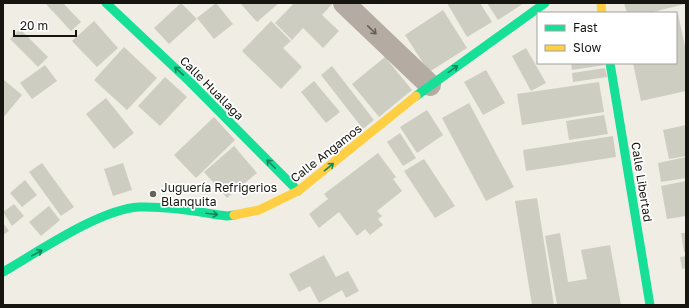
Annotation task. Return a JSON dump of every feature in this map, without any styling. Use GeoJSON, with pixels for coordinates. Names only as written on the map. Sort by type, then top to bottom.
{"type":"FeatureCollection","features":[{"type":"Feature","properties":{"kind":"street","name":"Calle Huallaga"},"geometry":{"type":"LineString","coordinates":[[106,3],[190,82],[298,191]]}},
{"type":"Feature","properties":{"kind":"street"},"geometry":{"type":"LineString","coordinates":[[344,3],[430,85]]}},
{"type":"Feature","properties":{"kind":"street","name":"Calle Angamos"},"geometry":{"type":"LineString","coordinates":[[3,272],[100,217],[138,207],[170,208],[227,216],[259,210],[298,191],[430,85],[546,3]]}},
{"type":"Feature","properties":{"kind":"street","name":"Calle Libertad"},"geometry":{"type":"LineString","coordinates":[[610,64],[650,305]]}},
{"type":"Feature","properties":{"kind":"building"},"geometry":{"type":"Polygon","coordinates":[[[45,3],[63,3],[81,22],[71,31],[45,3]]]}},
{"type":"Feature","properties":{"kind":"building"},"geometry":{"type":"Polygon","coordinates":[[[181,3],[197,19],[169,44],[154,28],[181,3]]]}},
{"type":"Feature","properties":{"kind":"building"},"geometry":{"type":"Polygon","coordinates":[[[216,3],[233,24],[214,39],[197,18],[216,3]]]}},
{"type":"Feature","properties":{"kind":"building"},"geometry":{"type":"Polygon","coordinates":[[[240,3],[279,3],[257,22],[240,3]]]}},
{"type":"Feature","properties":{"kind":"building"},"geometry":{"type":"Polygon","coordinates":[[[294,3],[333,3],[322,15],[339,31],[323,48],[303,28],[292,40],[275,23],[294,3]]]}},
{"type":"Feature","properties":{"kind":"building"},"geometry":{"type":"Polygon","coordinates":[[[447,3],[480,3],[492,22],[467,37],[447,3]]]}},
{"type":"Feature","properties":{"kind":"building"},"geometry":{"type":"Polygon","coordinates":[[[487,3],[524,3],[498,20],[487,3]]]}},
{"type":"Feature","properties":{"kind":"building"},"geometry":{"type":"Polygon","coordinates":[[[624,3],[685,3],[653,12],[627,12],[624,3]]]}},
{"type":"Feature","properties":{"kind":"building"},"geometry":{"type":"Polygon","coordinates":[[[443,10],[467,48],[429,72],[405,35],[443,10]]]}},
{"type":"Feature","properties":{"kind":"building"},"geometry":{"type":"Polygon","coordinates":[[[678,14],[686,51],[686,91],[641,101],[633,64],[677,64],[678,14]]]}},
{"type":"Feature","properties":{"kind":"building"},"geometry":{"type":"Polygon","coordinates":[[[94,21],[118,48],[97,67],[72,41],[94,21]]]}},
{"type":"Feature","properties":{"kind":"building"},"geometry":{"type":"Polygon","coordinates":[[[271,21],[291,41],[283,48],[302,67],[281,89],[242,51],[271,21]]]}},
{"type":"Feature","properties":{"kind":"building"},"geometry":{"type":"Polygon","coordinates":[[[20,29],[48,57],[38,67],[10,39],[20,29]]]}},
{"type":"Feature","properties":{"kind":"building"},"geometry":{"type":"Polygon","coordinates":[[[124,47],[157,78],[127,110],[94,80],[124,47]]]}},
{"type":"Feature","properties":{"kind":"building"},"geometry":{"type":"Polygon","coordinates":[[[526,48],[546,83],[531,91],[512,56],[526,48]]]}},
{"type":"Feature","properties":{"kind":"building"},"geometry":{"type":"Polygon","coordinates":[[[385,57],[412,90],[379,117],[352,84],[385,57]]]}},
{"type":"Feature","properties":{"kind":"building"},"geometry":{"type":"Polygon","coordinates":[[[571,64],[605,64],[605,65],[572,70],[571,64]]]}},
{"type":"Feature","properties":{"kind":"building"},"geometry":{"type":"Polygon","coordinates":[[[45,65],[57,81],[32,99],[20,83],[45,65]]]}},
{"type":"Feature","properties":{"kind":"building"},"geometry":{"type":"Polygon","coordinates":[[[332,66],[374,120],[363,129],[321,75],[332,66]]]}},
{"type":"Feature","properties":{"kind":"building"},"geometry":{"type":"Polygon","coordinates":[[[605,68],[607,77],[573,82],[572,73],[605,68]]]}},
{"type":"Feature","properties":{"kind":"building"},"geometry":{"type":"Polygon","coordinates":[[[486,70],[505,103],[483,115],[464,82],[486,70]]]}},
{"type":"Feature","properties":{"kind":"building"},"geometry":{"type":"Polygon","coordinates":[[[165,77],[187,97],[160,126],[138,106],[165,77]]]}},
{"type":"Feature","properties":{"kind":"building"},"geometry":{"type":"Polygon","coordinates":[[[4,80],[22,95],[3,118],[3,82],[4,80]]]}},
{"type":"Feature","properties":{"kind":"building"},"geometry":{"type":"Polygon","coordinates":[[[314,81],[340,112],[326,123],[301,92],[314,81]]]}},
{"type":"Feature","properties":{"kind":"building"},"geometry":{"type":"Polygon","coordinates":[[[599,82],[604,112],[522,125],[517,94],[599,82]]]}},
{"type":"Feature","properties":{"kind":"building"},"geometry":{"type":"Polygon","coordinates":[[[106,98],[134,133],[114,149],[86,114],[106,98]]]}},
{"type":"Feature","properties":{"kind":"building"},"geometry":{"type":"Polygon","coordinates":[[[469,103],[514,187],[486,201],[442,118],[469,103]]]}},
{"type":"Feature","properties":{"kind":"building"},"geometry":{"type":"Polygon","coordinates":[[[427,110],[443,135],[417,153],[400,127],[427,110]]]}},
{"type":"Feature","properties":{"kind":"building"},"geometry":{"type":"Polygon","coordinates":[[[604,115],[608,134],[569,140],[566,121],[604,115]]]}},
{"type":"Feature","properties":{"kind":"building"},"geometry":{"type":"Polygon","coordinates":[[[214,117],[235,140],[196,178],[174,155],[214,117]]]}},
{"type":"Feature","properties":{"kind":"building"},"geometry":{"type":"Polygon","coordinates":[[[686,125],[686,156],[669,159],[663,130],[686,125]]]}},
{"type":"Feature","properties":{"kind":"building"},"geometry":{"type":"Polygon","coordinates":[[[400,133],[416,158],[403,166],[387,142],[400,133]]]}},
{"type":"Feature","properties":{"kind":"building"},"geometry":{"type":"Polygon","coordinates":[[[613,136],[616,157],[526,171],[523,150],[613,136]]]}},
{"type":"Feature","properties":{"kind":"building"},"geometry":{"type":"Polygon","coordinates":[[[234,146],[257,173],[227,198],[204,172],[234,146]]]}},
{"type":"Feature","properties":{"kind":"building"},"geometry":{"type":"Polygon","coordinates":[[[378,153],[396,177],[393,179],[402,191],[377,211],[382,216],[378,219],[383,225],[370,235],[365,229],[357,236],[339,212],[319,228],[309,214],[328,199],[324,194],[378,153]]]}},
{"type":"Feature","properties":{"kind":"building"},"geometry":{"type":"Polygon","coordinates":[[[686,157],[686,178],[661,182],[658,163],[686,157]]]}},
{"type":"Feature","properties":{"kind":"building"},"geometry":{"type":"Polygon","coordinates":[[[424,159],[455,206],[435,218],[404,171],[424,159]]]}},
{"type":"Feature","properties":{"kind":"building"},"geometry":{"type":"Polygon","coordinates":[[[42,163],[74,207],[61,216],[29,172],[42,163]]]}},
{"type":"Feature","properties":{"kind":"building"},"geometry":{"type":"Polygon","coordinates":[[[123,163],[132,190],[113,196],[104,169],[123,163]]]}},
{"type":"Feature","properties":{"kind":"building"},"geometry":{"type":"Polygon","coordinates":[[[25,180],[37,195],[22,207],[10,193],[25,180]]]}},
{"type":"Feature","properties":{"kind":"building"},"geometry":{"type":"Polygon","coordinates":[[[686,181],[686,216],[667,219],[661,186],[686,181]]]}},
{"type":"Feature","properties":{"kind":"building"},"geometry":{"type":"Polygon","coordinates":[[[537,198],[554,305],[532,305],[515,201],[537,198]]]}},
{"type":"Feature","properties":{"kind":"building"},"geometry":{"type":"Polygon","coordinates":[[[14,204],[24,216],[12,226],[3,212],[14,204]]]}},
{"type":"Feature","properties":{"kind":"building"},"geometry":{"type":"Polygon","coordinates":[[[49,206],[60,220],[41,236],[29,222],[49,206]]]}},
{"type":"Feature","properties":{"kind":"building"},"geometry":{"type":"Polygon","coordinates":[[[3,223],[9,231],[3,235],[3,223]]]}},
{"type":"Feature","properties":{"kind":"building"},"geometry":{"type":"Polygon","coordinates":[[[560,233],[568,282],[587,279],[581,250],[610,245],[621,305],[557,305],[545,236],[560,233]]]}},
{"type":"Feature","properties":{"kind":"building"},"geometry":{"type":"Polygon","coordinates":[[[681,233],[686,233],[686,252],[684,252],[681,233]]]}},
{"type":"Feature","properties":{"kind":"building"},"geometry":{"type":"Polygon","coordinates":[[[324,255],[336,277],[348,271],[359,291],[346,298],[342,290],[319,303],[310,286],[299,292],[289,274],[324,255]]]}},
{"type":"Feature","properties":{"kind":"building"},"geometry":{"type":"Polygon","coordinates":[[[686,256],[686,268],[682,269],[680,257],[686,256]]]}},
{"type":"Feature","properties":{"kind":"traffic: fast"},"geometry":{"type":"LineString","coordinates":[[106,3],[190,82],[298,191]]}},
{"type":"Feature","properties":{"kind":"traffic: fast"},"geometry":{"type":"LineString","coordinates":[[416,96],[545,3]]}},
{"type":"Feature","properties":{"kind":"traffic: fast"},"geometry":{"type":"LineString","coordinates":[[610,64],[650,305]]}},
{"type":"Feature","properties":{"kind":"traffic: fast"},"geometry":{"type":"LineString","coordinates":[[3,272],[88,223],[106,215],[123,210],[139,207],[161,207],[227,216],[234,215]]}},
{"type":"Feature","properties":{"kind":"traffic: slow"},"geometry":{"type":"LineString","coordinates":[[601,3],[602,12]]}},
{"type":"Feature","properties":{"kind":"traffic: slow"},"geometry":{"type":"LineString","coordinates":[[234,215],[259,210],[298,191],[416,96]]}},
{"type":"Feature","properties":{"kind":"place","name":"Juguería Refrigerios Blanquita"},"geometry":{"type":"Point","coordinates":[153,194]}}]}
